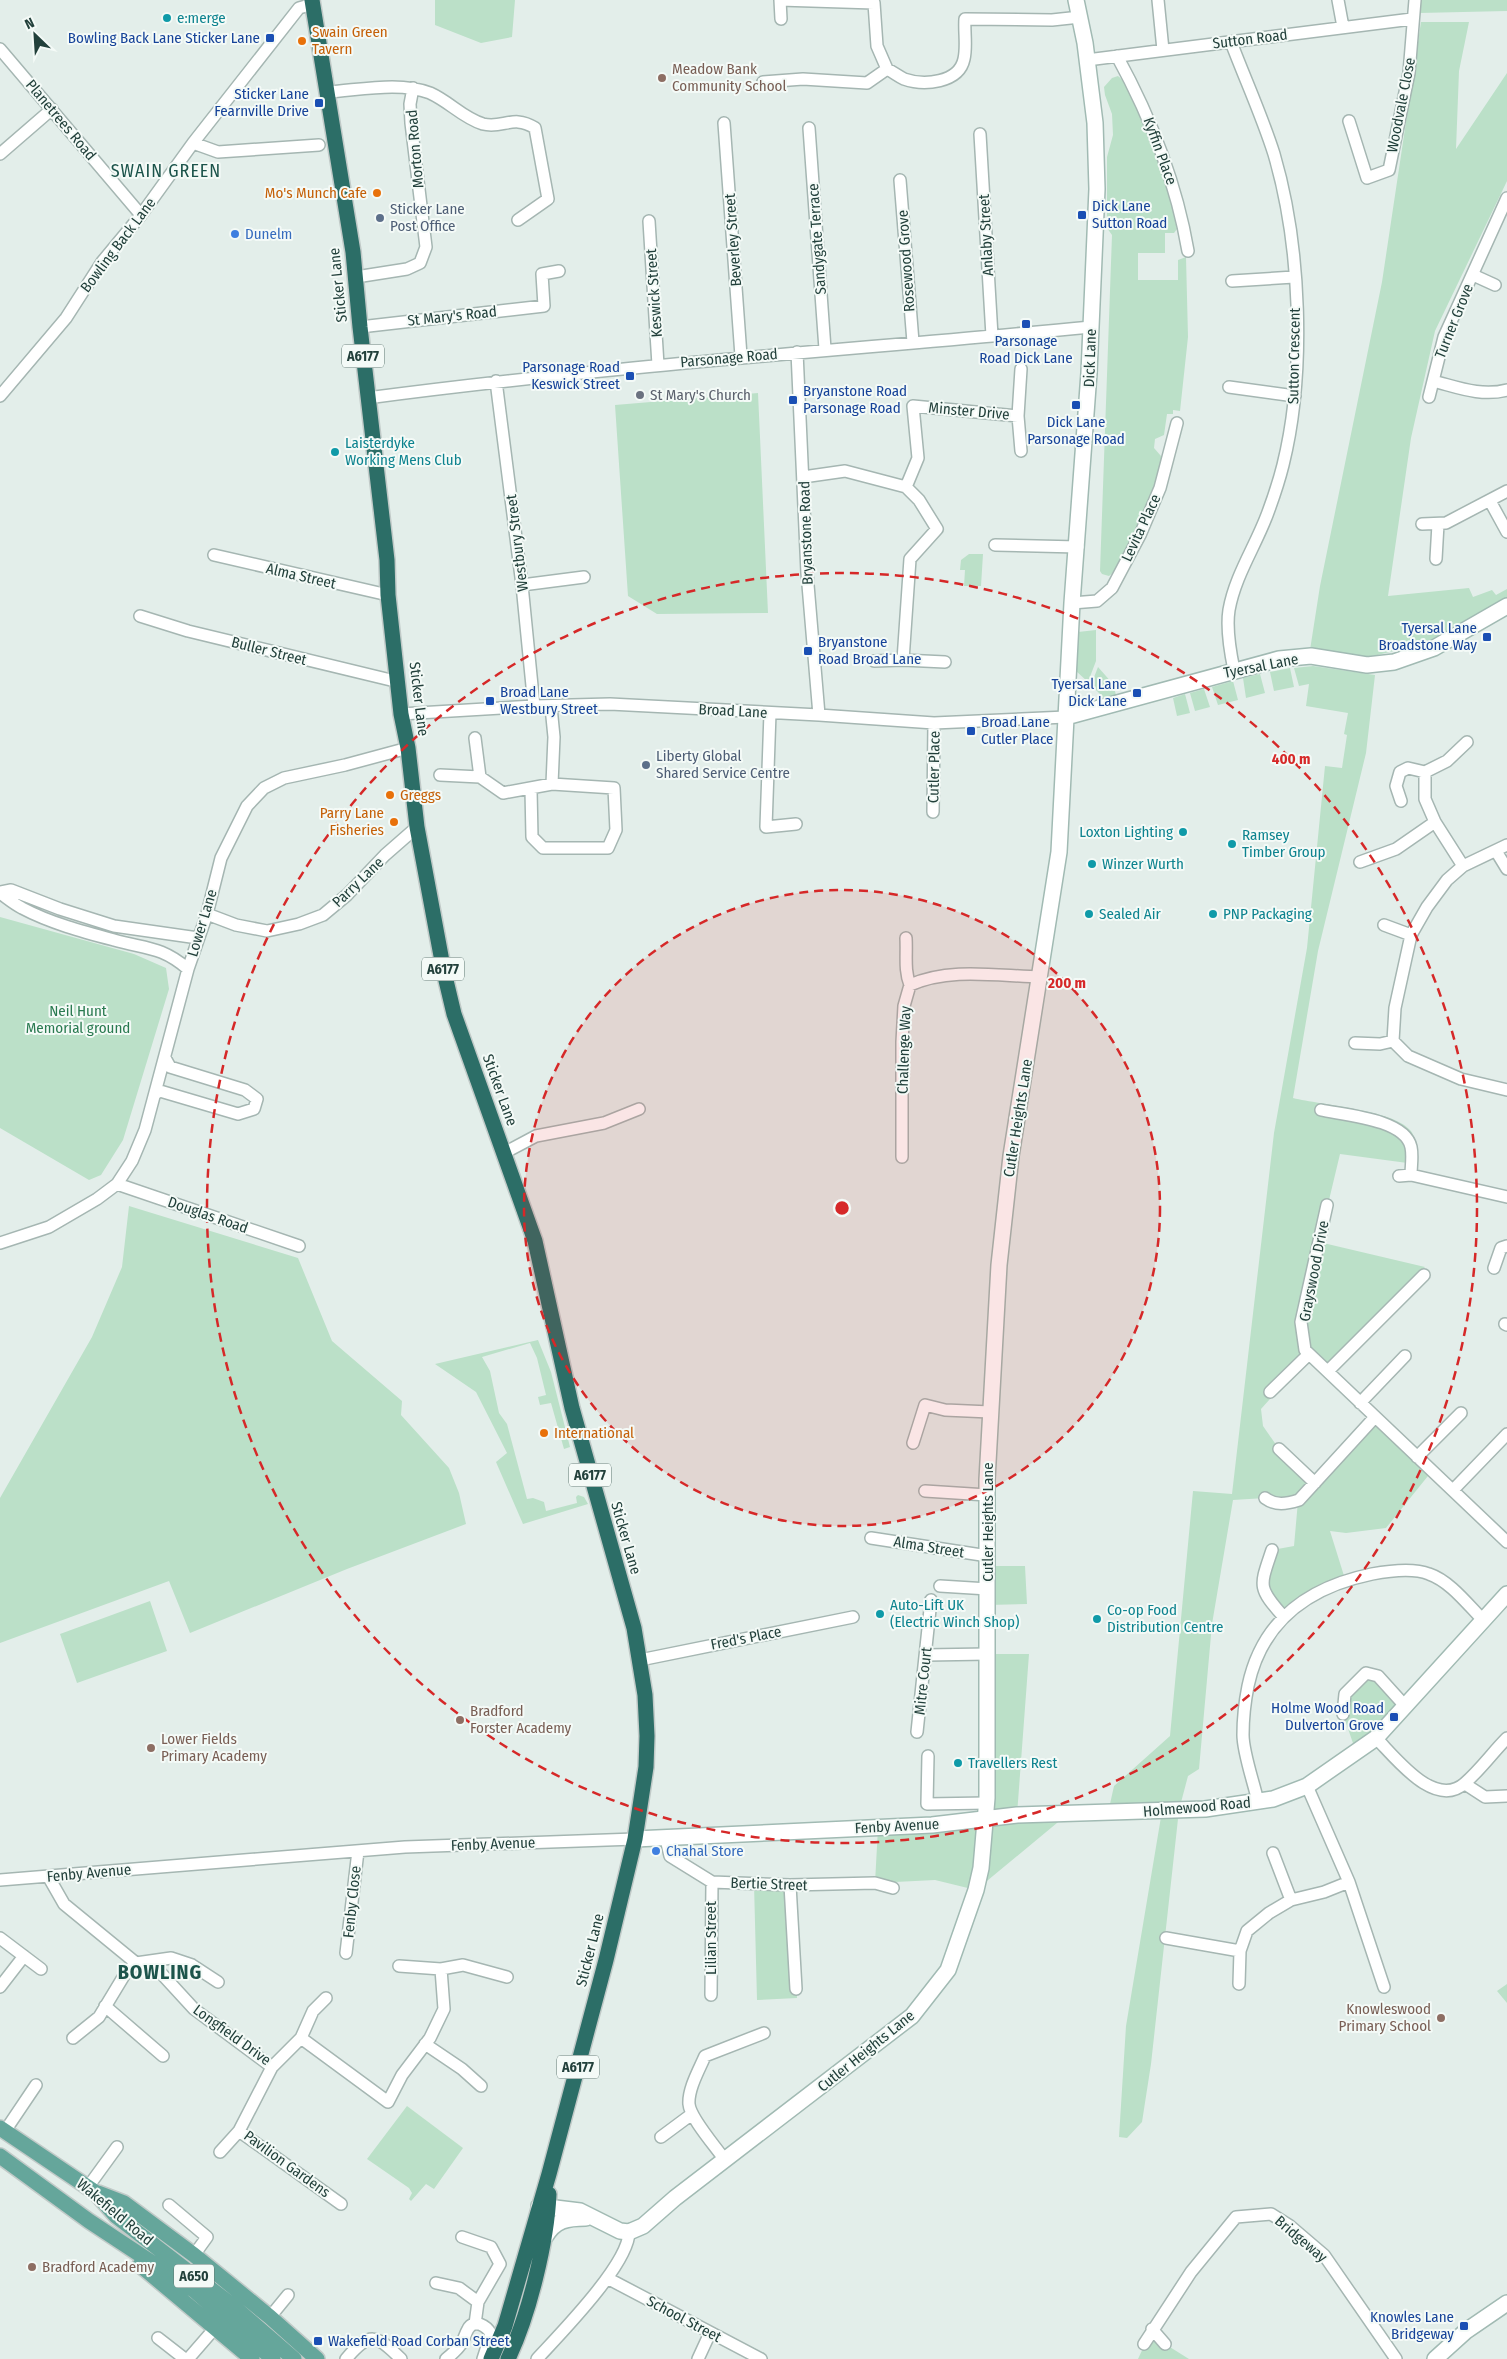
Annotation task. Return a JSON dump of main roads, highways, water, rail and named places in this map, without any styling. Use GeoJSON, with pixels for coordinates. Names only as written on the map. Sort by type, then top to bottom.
{"type":"FeatureCollection","features":[{"type":"Feature","properties":{"kind":"highway","name":"Sticker Lane"},"geometry":{"type":"LineString","coordinates":[[312,2],[328,92],[356,277],[387,560],[388,595],[401,714],[408,748],[416,827],[454,1014],[535,1241],[572,1408],[634,1628],[640,1660],[647,1736],[646,1767],[635,1839],[606,1960],[549,2174],[544,2206],[491,2359]]}},
{"type":"Feature","properties":{"kind":"highway","name":"Sticker Lane"},"geometry":{"type":"LineString","coordinates":[[508,2359],[522,2322],[545,2237],[544,2206]]}},
{"type":"Feature","properties":{"kind":"main road","name":"Wakefield Road"},"geometry":{"type":"LineString","coordinates":[[2,2129],[91,2189],[116,2216],[233,2306],[294,2359]]}},
{"type":"Feature","properties":{"kind":"main road","name":"Wakefield Road"},"geometry":{"type":"LineString","coordinates":[[0,2156],[89,2221],[194,2291],[274,2359]]}},
{"type":"Feature","properties":{"kind":"main road"},"geometry":{"type":"LineString","coordinates":[[91,2189],[124,2203],[194,2255],[270,2316],[316,2359]]}},
{"type":"Feature","properties":{"kind":"main road","name":"A650"},"geometry":{"type":"LineString","coordinates":[[89,2221],[252,2359]]}},
{"type":"Feature","properties":{"kind":"place","name":"e:merge"},"geometry":{"type":"Point","coordinates":[167,18]}},
{"type":"Feature","properties":{"kind":"place","name":"Bowling Back Lane Sticker Lane"},"geometry":{"type":"Point","coordinates":[270,38]}},
{"type":"Feature","properties":{"kind":"place","name":"Swain Green Tavern"},"geometry":{"type":"Point","coordinates":[302,41]}},
{"type":"Feature","properties":{"kind":"place","name":"Meadow Bank Community School"},"geometry":{"type":"Point","coordinates":[662,78]}},
{"type":"Feature","properties":{"kind":"place","name":"Sticker Lane Fearnville Drive"},"geometry":{"type":"Point","coordinates":[319,103]}},
{"type":"Feature","properties":{"kind":"place","name":"Mo's Munch Cafe"},"geometry":{"type":"Point","coordinates":[377,193]}},
{"type":"Feature","properties":{"kind":"place","name":"Dick Lane Sutton Road"},"geometry":{"type":"Point","coordinates":[1082,215]}},
{"type":"Feature","properties":{"kind":"place","name":"Sticker Lane Post Office"},"geometry":{"type":"Point","coordinates":[380,218]}},
{"type":"Feature","properties":{"kind":"place","name":"Dunelm"},"geometry":{"type":"Point","coordinates":[235,234]}},
{"type":"Feature","properties":{"kind":"place","name":"Parsonage Road Dick Lane"},"geometry":{"type":"Point","coordinates":[1026,324]}},
{"type":"Feature","properties":{"kind":"place","name":"Parsonage Road Keswick Street"},"geometry":{"type":"Point","coordinates":[630,376]}},
{"type":"Feature","properties":{"kind":"place","name":"St Mary's Church"},"geometry":{"type":"Point","coordinates":[640,395]}},
{"type":"Feature","properties":{"kind":"place","name":"Bryanstone Road Parsonage Road"},"geometry":{"type":"Point","coordinates":[793,400]}},
{"type":"Feature","properties":{"kind":"place","name":"Dick Lane Parsonage Road"},"geometry":{"type":"Point","coordinates":[1076,405]}},
{"type":"Feature","properties":{"kind":"place","name":"Laisterdyke Working Mens Club"},"geometry":{"type":"Point","coordinates":[335,452]}},
{"type":"Feature","properties":{"kind":"place","name":"Tyersal Lane Broadstone Way"},"geometry":{"type":"Point","coordinates":[1487,637]}},
{"type":"Feature","properties":{"kind":"place","name":"Bryanstone Road Broad Lane"},"geometry":{"type":"Point","coordinates":[808,651]}},
{"type":"Feature","properties":{"kind":"place","name":"Tyersal Lane Dick Lane"},"geometry":{"type":"Point","coordinates":[1137,693]}},
{"type":"Feature","properties":{"kind":"place","name":"Broad Lane Westbury Street"},"geometry":{"type":"Point","coordinates":[490,701]}},
{"type":"Feature","properties":{"kind":"place","name":"Broad Lane Cutler Place"},"geometry":{"type":"Point","coordinates":[971,731]}},
{"type":"Feature","properties":{"kind":"place","name":"Liberty Global Shared Service Centre"},"geometry":{"type":"Point","coordinates":[646,765]}},
{"type":"Feature","properties":{"kind":"place","name":"Greggs"},"geometry":{"type":"Point","coordinates":[390,795]}},
{"type":"Feature","properties":{"kind":"place","name":"Parry Lane Fisheries"},"geometry":{"type":"Point","coordinates":[394,822]}},
{"type":"Feature","properties":{"kind":"place","name":"Loxton Lighting"},"geometry":{"type":"Point","coordinates":[1183,832]}},
{"type":"Feature","properties":{"kind":"place","name":"Ramsey Timber Group"},"geometry":{"type":"Point","coordinates":[1232,844]}},
{"type":"Feature","properties":{"kind":"place","name":"Winzer Wurth"},"geometry":{"type":"Point","coordinates":[1092,864]}},
{"type":"Feature","properties":{"kind":"place","name":"Sealed Air"},"geometry":{"type":"Point","coordinates":[1089,914]}},
{"type":"Feature","properties":{"kind":"place","name":"PNP Packaging"},"geometry":{"type":"Point","coordinates":[1213,914]}},
{"type":"Feature","properties":{"kind":"place","name":"International"},"geometry":{"type":"Point","coordinates":[544,1433]}},
{"type":"Feature","properties":{"kind":"place","name":"Auto-Lift UK (Electric Winch Shop)"},"geometry":{"type":"Point","coordinates":[880,1614]}},
{"type":"Feature","properties":{"kind":"place","name":"Co-op Food Distribution Centre"},"geometry":{"type":"Point","coordinates":[1097,1619]}},
{"type":"Feature","properties":{"kind":"place","name":"Holme Wood Road Dulverton Grove"},"geometry":{"type":"Point","coordinates":[1394,1717]}},
{"type":"Feature","properties":{"kind":"place","name":"Bradford Forster Academy"},"geometry":{"type":"Point","coordinates":[460,1720]}},
{"type":"Feature","properties":{"kind":"place","name":"Lower Fields Primary Academy"},"geometry":{"type":"Point","coordinates":[151,1748]}},
{"type":"Feature","properties":{"kind":"place","name":"Travellers Rest"},"geometry":{"type":"Point","coordinates":[958,1763]}},
{"type":"Feature","properties":{"kind":"place","name":"Chahal Store"},"geometry":{"type":"Point","coordinates":[656,1851]}},
{"type":"Feature","properties":{"kind":"place","name":"Knowleswood Primary School"},"geometry":{"type":"Point","coordinates":[1441,2018]}},
{"type":"Feature","properties":{"kind":"place","name":"Bradford Academy"},"geometry":{"type":"Point","coordinates":[32,2267]}},
{"type":"Feature","properties":{"kind":"place","name":"Knowles Lane Bridgeway"},"geometry":{"type":"Point","coordinates":[1464,2326]}},
{"type":"Feature","properties":{"kind":"place","name":"Wakefield Road Corban Street"},"geometry":{"type":"Point","coordinates":[318,2341]}},
{"type":"Feature","properties":{"kind":"district","name":"SWAIN GREEN"},"geometry":{"type":"Point","coordinates":[166,171]}},
{"type":"Feature","properties":{"kind":"district","name":"BOWLING"},"geometry":{"type":"Point","coordinates":[160,1972]}},
{"type":"Feature","properties":{"kind":"park label","name":"Neil Hunt Memorial ground"},"geometry":{"type":"Point","coordinates":[78,1020]}}]}
